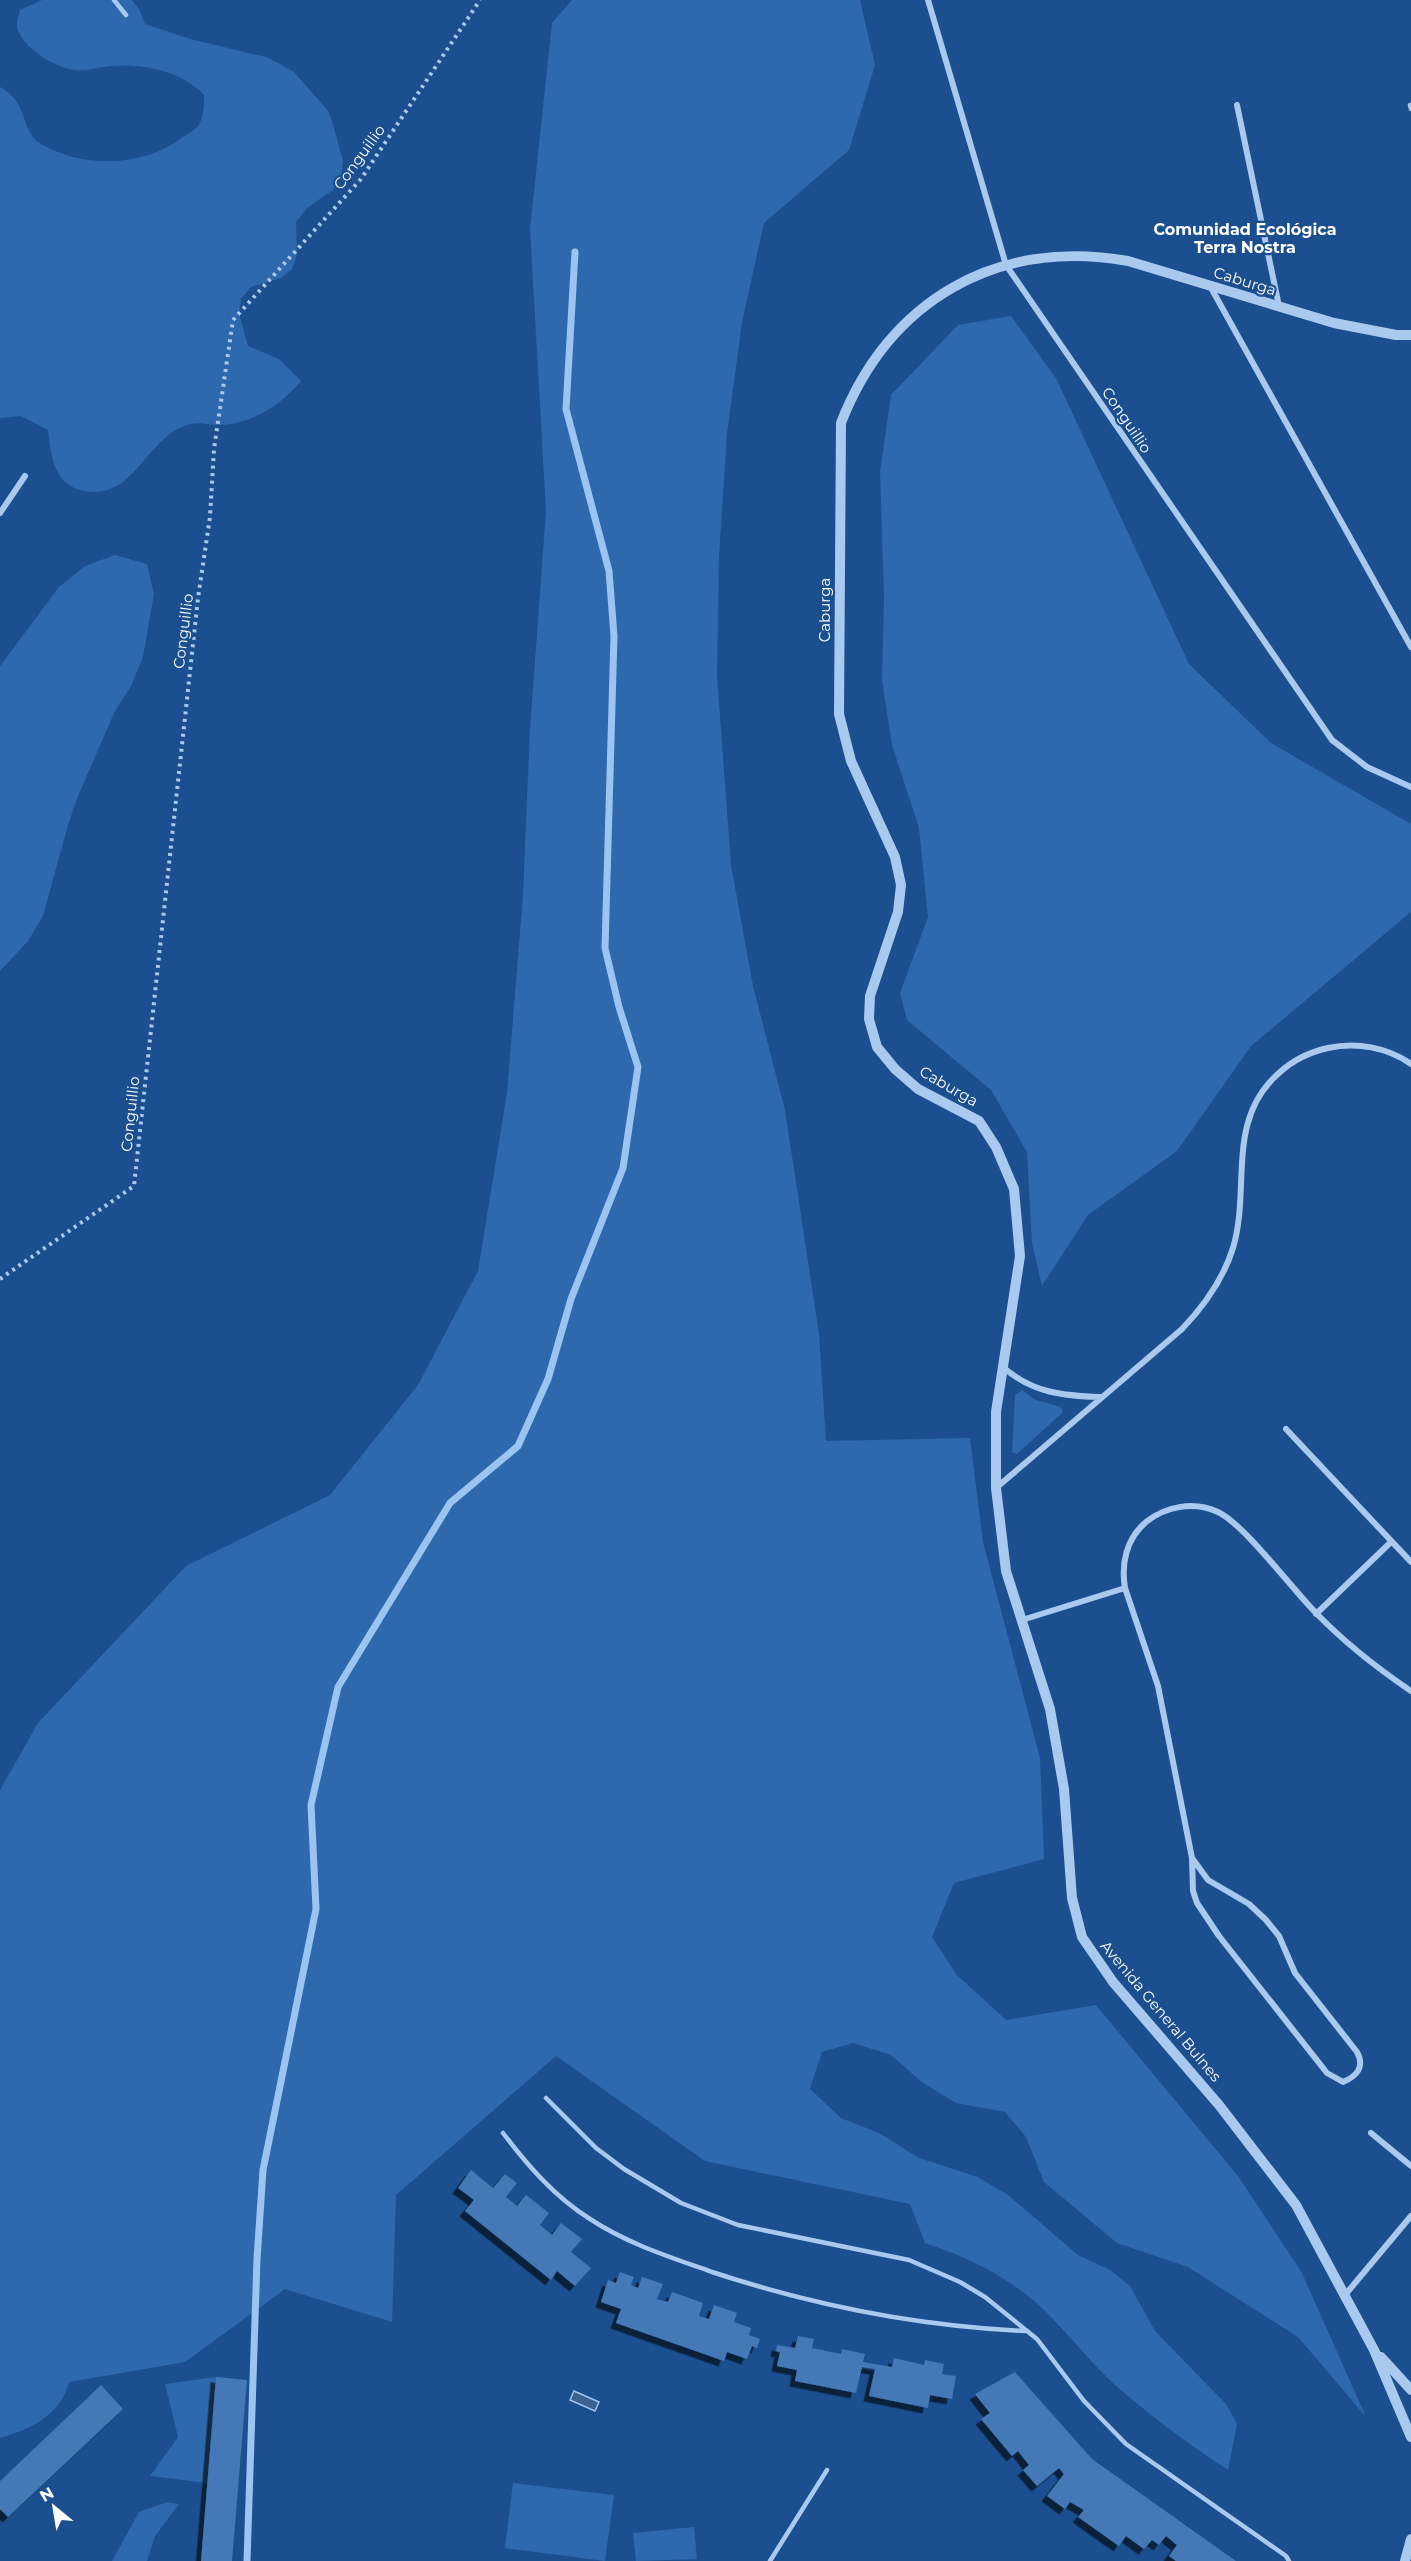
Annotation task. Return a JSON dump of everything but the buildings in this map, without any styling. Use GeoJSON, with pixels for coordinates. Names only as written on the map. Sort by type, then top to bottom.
{"type":"FeatureCollection","features":[{"type":"Feature","properties":{"kind":"street","name":"Conguillio"},"geometry":{"type":"LineString","coordinates":[[928,0],[1006,265],[1332,740],[1366,767],[1411,787]]}},
{"type":"Feature","properties":{"kind":"street"},"geometry":{"type":"LineString","coordinates":[[1237,105],[1279,306]]}},
{"type":"Feature","properties":{"kind":"street","name":"Caburga"},"geometry":{"type":"LineString","coordinates":[[1004,1368],[1020,1256],[1014,1189],[996,1147],[979,1121],[918,1089],[885,1059],[871,1034],[870,996],[898,912],[901,885],[895,857],[851,761],[839,705],[840,423],[862,376],[899,328],[932,300],[954,286],[1006,265],[1054,256],[1104,257],[1128,261],[1334,323],[1396,335],[1411,335]]}},
{"type":"Feature","properties":{"kind":"street"},"geometry":{"type":"LineString","coordinates":[[1210,286],[1411,647]]}},
{"type":"Feature","properties":{"kind":"street"},"geometry":{"type":"LineString","coordinates":[[0,513],[25,476]]}},
{"type":"Feature","properties":{"kind":"street"},"geometry":{"type":"LineString","coordinates":[[996,1488],[1182,1329],[1208,1299],[1227,1265],[1238,1227],[1242,1141],[1246,1124],[1252,1108],[1271,1080],[1302,1057],[1339,1046],[1377,1049],[1411,1064]]}},
{"type":"Feature","properties":{"kind":"street"},"geometry":{"type":"LineString","coordinates":[[1004,1368],[1019,1380],[1038,1390],[1066,1396],[1102,1397]]}},
{"type":"Feature","properties":{"kind":"street","name":"Avenida General Bulnes"},"geometry":{"type":"LineString","coordinates":[[1004,1368],[996,1412],[996,1488],[1006,1571],[1050,1709],[1064,1789],[1072,1898],[1082,1937],[1113,1982],[1268,2165],[1296,2205],[1374,2350],[1411,2437]]}},
{"type":"Feature","properties":{"kind":"street"},"geometry":{"type":"LineString","coordinates":[[1286,1429],[1411,1562]]}},
{"type":"Feature","properties":{"kind":"street"},"geometry":{"type":"LineString","coordinates":[[1192,1858],[1208,1880],[1249,1904],[1279,1936],[1295,1973],[1357,2052],[1360,2063],[1356,2074],[1343,2082],[1327,2073],[1219,1936],[1197,1904],[1193,1891],[1192,1858],[1158,1686],[1125,1588],[1123,1575],[1127,1549],[1142,1526],[1164,1510],[1191,1506],[1205,1507],[1230,1519],[1317,1614],[1368,1661],[1411,1691]]}},
{"type":"Feature","properties":{"kind":"street"},"geometry":{"type":"LineString","coordinates":[[1317,1614],[1391,1542]]}},
{"type":"Feature","properties":{"kind":"street"},"geometry":{"type":"LineString","coordinates":[[1022,1620],[1125,1588]]}},
{"type":"Feature","properties":{"kind":"street"},"geometry":{"type":"LineString","coordinates":[[1371,2133],[1411,2166]]}},
{"type":"Feature","properties":{"kind":"street"},"geometry":{"type":"LineString","coordinates":[[1345,2295],[1385,2244],[1411,2216]]}},
{"type":"Feature","properties":{"kind":"street","name":"Avenida General Bulnes"},"geometry":{"type":"LineString","coordinates":[[1374,2350],[1411,2390]]}},
{"type":"Feature","properties":{"kind":"street"},"geometry":{"type":"LineString","coordinates":[[1411,2437],[1411,2449]]}},
{"type":"Feature","properties":{"kind":"street"},"geometry":{"type":"LineString","coordinates":[[1405,2561],[1411,2539]]}},
{"type":"Feature","properties":{"kind":"lane"},"geometry":{"type":"LineString","coordinates":[[114,0],[126,15]]}},
{"type":"Feature","properties":{"kind":"lane"},"geometry":{"type":"LineString","coordinates":[[546,2098],[578,2132],[624,2169],[681,2203],[738,2225],[881,2253],[935,2270],[985,2297],[1037,2339],[1084,2401],[1126,2444],[1289,2561]]}},
{"type":"Feature","properties":{"kind":"lane"},"geometry":{"type":"LineString","coordinates":[[503,2133],[521,2158],[565,2200],[589,2219],[640,2246],[745,2283],[854,2312],[968,2328],[1025,2331]]}},
{"type":"Feature","properties":{"kind":"lane"},"geometry":{"type":"LineString","coordinates":[[770,2561],[827,2470]]}},
{"type":"Feature","properties":{"kind":"path","name":"Conguillio"},"geometry":{"type":"LineString","coordinates":[[0,1280],[134,1186],[198,598],[210,517],[214,449],[233,320],[361,178],[480,0]]}},
{"type":"Feature","properties":{"kind":"shaded area"},"geometry":{"type":"Polygon","coordinates":[[[42,0],[132,0],[139,9],[145,24],[190,39],[266,57],[280,64],[294,72],[329,112],[343,161],[341,177],[333,190],[307,208],[296,222],[297,254],[292,269],[281,278],[251,287],[241,299],[239,314],[248,346],[279,359],[301,381],[275,405],[254,417],[231,424],[191,424],[172,432],[126,479],[113,488],[98,492],[80,490],[64,481],[55,466],[48,430],[21,416],[0,418],[0,87],[16,101],[34,138],[41,144],[76,158],[95,161],[132,159],[167,147],[198,126],[203,115],[204,95],[185,80],[161,70],[123,65],[79,70],[66,68],[49,61],[26,43],[17,28],[20,10],[42,0]]]}},
{"type":"Feature","properties":{"kind":"shaded area"},"geometry":{"type":"Polygon","coordinates":[[[572,0],[860,0],[875,65],[849,150],[764,223],[742,322],[727,434],[719,557],[717,676],[731,865],[753,986],[785,1110],[819,1334],[826,1441],[970,1438],[983,1542],[1040,1758],[1044,1859],[954,1883],[932,1937],[957,1975],[1006,2020],[1096,2005],[1238,2176],[1301,2271],[1366,2417],[1298,2337],[1188,2267],[1117,2243],[1044,2182],[1026,2137],[1005,2112],[956,2103],[923,2083],[891,2055],[853,2043],[822,2052],[810,2089],[841,2118],[879,2133],[919,2158],[978,2177],[1008,2195],[1078,2255],[1110,2270],[1130,2286],[1155,2331],[1226,2404],[1237,2424],[1228,2470],[1142,2408],[1115,2385],[1043,2309],[1016,2287],[987,2269],[925,2243],[910,2204],[705,2161],[556,2056],[396,2195],[392,2322],[285,2289],[185,2362],[69,2382],[65,2394],[52,2412],[34,2425],[0,2438],[0,1790],[38,1723],[186,1566],[330,1495],[418,1385],[478,1271],[507,1093],[523,895],[530,729],[546,511],[530,229],[552,23],[572,0]]]}},
{"type":"Feature","properties":{"kind":"shaded area"},"geometry":{"type":"Polygon","coordinates":[[[1011,316],[1056,378],[1189,664],[1271,743],[1411,824],[1411,912],[1251,1046],[1177,1151],[1088,1215],[1042,1286],[1032,1243],[1027,1152],[991,1090],[907,1020],[900,993],[928,917],[919,828],[892,745],[882,680],[884,596],[880,472],[891,395],[958,325],[1011,316]]]}},
{"type":"Feature","properties":{"kind":"shaded area"},"geometry":{"type":"Polygon","coordinates":[[[115,555],[147,564],[154,594],[143,657],[131,686],[115,711],[78,796],[43,916],[28,941],[0,971],[0,666],[59,587],[85,566],[115,555]]]}},
{"type":"Feature","properties":{"kind":"shaded area"},"geometry":{"type":"Polygon","coordinates":[[[1022,1390],[1036,1400],[1061,1407],[1063,1412],[1017,1454],[1012,1452],[1015,1395],[1022,1390]]]}},
{"type":"Feature","properties":{"kind":"shaded area"},"geometry":{"type":"Polygon","coordinates":[[[216,2377],[207,2483],[150,2476],[178,2437],[165,2384],[216,2377]]]}},
{"type":"Feature","properties":{"kind":"shaded area"},"geometry":{"type":"Polygon","coordinates":[[[574,2391],[599,2402],[595,2411],[570,2400],[574,2391]]]}},
{"type":"Feature","properties":{"kind":"shaded area"},"geometry":{"type":"Polygon","coordinates":[[[513,2483],[614,2495],[605,2561],[505,2548],[513,2483]]]}},
{"type":"Feature","properties":{"kind":"shaded area"},"geometry":{"type":"Polygon","coordinates":[[[167,2502],[179,2504],[155,2536],[147,2561],[112,2561],[139,2512],[167,2502]]]}},
{"type":"Feature","properties":{"kind":"shaded area"},"geometry":{"type":"Polygon","coordinates":[[[694,2527],[697,2559],[636,2561],[633,2533],[694,2527]]]}},
{"type":"Feature","properties":{"kind":"waterway"},"geometry":{"type":"LineString","coordinates":[[247,2561],[257,2259],[263,2170],[316,1909],[311,1805],[338,1687],[450,1503],[518,1446],[548,1379],[571,1299],[623,1168],[638,1067],[619,1007],[605,948],[614,636],[609,571],[566,409],[575,252]]}},
{"type":"Feature","properties":{"kind":"district","name":"Comunidad Ecológica Terra Nostra"},"geometry":{"type":"Point","coordinates":[1245,238]}}]}
